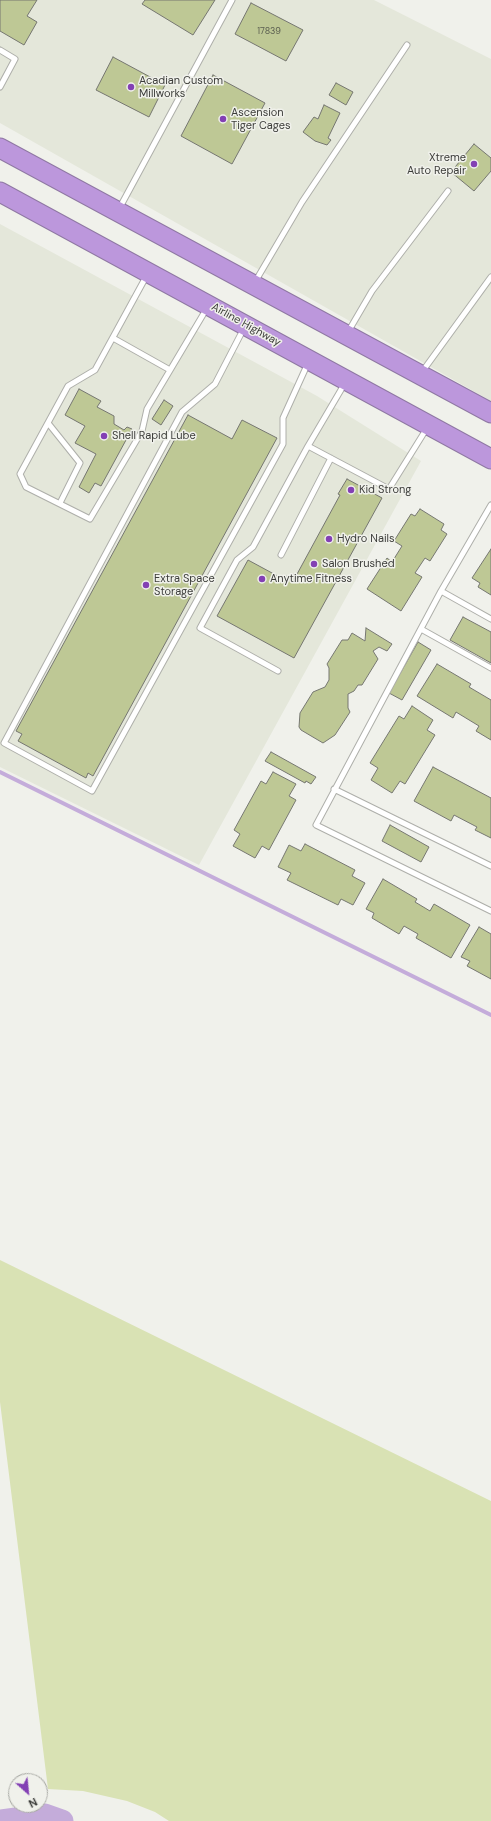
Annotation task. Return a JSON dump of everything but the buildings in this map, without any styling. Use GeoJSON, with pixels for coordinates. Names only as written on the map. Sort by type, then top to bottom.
{"type":"FeatureCollection","features":[{"type":"Feature","properties":{"kind":"highway"},"geometry":{"type":"LineString","coordinates":[[0,148],[420,374],[491,414]]}},
{"type":"Feature","properties":{"kind":"highway","name":"Airline Highway"},"geometry":{"type":"LineString","coordinates":[[0,192],[491,459]]}},
{"type":"Feature","properties":{"kind":"lane"},"geometry":{"type":"LineString","coordinates":[[118,211],[232,0]]}},
{"type":"Feature","properties":{"kind":"lane"},"geometry":{"type":"LineString","coordinates":[[253,285],[302,202],[407,46]]}},
{"type":"Feature","properties":{"kind":"lane"},"geometry":{"type":"LineString","coordinates":[[0,50],[15,59],[0,87]]}},
{"type":"Feature","properties":{"kind":"lane"},"geometry":{"type":"LineString","coordinates":[[346,334],[372,290],[448,191]]}},
{"type":"Feature","properties":{"kind":"lane"},"geometry":{"type":"LineString","coordinates":[[148,272],[95,370],[68,386],[20,474],[26,487],[90,519],[142,431],[147,409],[208,305]]}},
{"type":"Feature","properties":{"kind":"lane"},"geometry":{"type":"LineString","coordinates":[[420,374],[491,277]]}},
{"type":"Feature","properties":{"kind":"lane"},"geometry":{"type":"LineString","coordinates":[[245,325],[215,384],[182,412],[4,743],[92,791],[283,444],[283,418],[310,360]]}},
{"type":"Feature","properties":{"kind":"lane"},"geometry":{"type":"LineString","coordinates":[[113,338],[170,370]]}},
{"type":"Feature","properties":{"kind":"lane"},"geometry":{"type":"LineString","coordinates":[[278,671],[200,628],[238,560],[253,547],[308,446],[347,380]]}},
{"type":"Feature","properties":{"kind":"lane"},"geometry":{"type":"LineString","coordinates":[[48,423],[80,463],[60,504]]}},
{"type":"Feature","properties":{"kind":"lane"},"geometry":{"type":"LineString","coordinates":[[308,446],[389,489],[429,425]]}},
{"type":"Feature","properties":{"kind":"lane"},"geometry":{"type":"LineString","coordinates":[[280,555],[331,458]]}},
{"type":"Feature","properties":{"kind":"lane"},"geometry":{"type":"LineString","coordinates":[[491,505],[441,591],[316,825],[491,911]]}},
{"type":"Feature","properties":{"kind":"lane"},"geometry":{"type":"LineString","coordinates":[[441,591],[491,619]]}},
{"type":"Feature","properties":{"kind":"lane"},"geometry":{"type":"LineString","coordinates":[[421,629],[491,668]]}},
{"type":"Feature","properties":{"kind":"lane"},"geometry":{"type":"LineString","coordinates":[[334,789],[491,866]]}},
{"type":"Feature","properties":{"kind":"shaded area"},"geometry":{"type":"Polygon","coordinates":[[[0,0],[374,0],[491,59],[491,401],[0,123],[0,0]]]}},
{"type":"Feature","properties":{"kind":"shaded area"},"geometry":{"type":"Polygon","coordinates":[[[0,224],[317,396],[421,461],[199,865],[0,767],[0,224]]]}},
{"type":"Feature","properties":{"kind":"green space"},"geometry":{"type":"Polygon","coordinates":[[[0,1260],[491,1501],[491,1821],[169,1821],[155,1812],[127,1801],[83,1791],[48,1789],[48,1773],[46,1773],[0,1402],[0,1260]]]}},
{"type":"Feature","properties":{"kind":"waterway"},"geometry":{"type":"LineString","coordinates":[[0,772],[491,1015]]}},
{"type":"Feature","properties":{"kind":"waterway"},"geometry":{"type":"LineString","coordinates":[[1,1821],[45,1815],[62,1821]]}},
{"type":"Feature","properties":{"kind":"place","name":"Acadian Custom Millworks"},"geometry":{"type":"Point","coordinates":[131,87]}},
{"type":"Feature","properties":{"kind":"place","name":"Ascension Tiger Cages"},"geometry":{"type":"Point","coordinates":[223,119]}},
{"type":"Feature","properties":{"kind":"place","name":"Xtreme Auto Repair"},"geometry":{"type":"Point","coordinates":[474,164]}},
{"type":"Feature","properties":{"kind":"place","name":"Shell Rapid Lube"},"geometry":{"type":"Point","coordinates":[104,436]}},
{"type":"Feature","properties":{"kind":"place","name":"Kid Strong"},"geometry":{"type":"Point","coordinates":[351,490]}},
{"type":"Feature","properties":{"kind":"place","name":"Hydro Nails"},"geometry":{"type":"Point","coordinates":[329,539]}},
{"type":"Feature","properties":{"kind":"place","name":"Salon Brushed"},"geometry":{"type":"Point","coordinates":[314,564]}},
{"type":"Feature","properties":{"kind":"place","name":"Anytime Fitness"},"geometry":{"type":"Point","coordinates":[262,579]}},
{"type":"Feature","properties":{"kind":"place","name":"Extra Space Storage"},"geometry":{"type":"Point","coordinates":[146,585]}}]}
